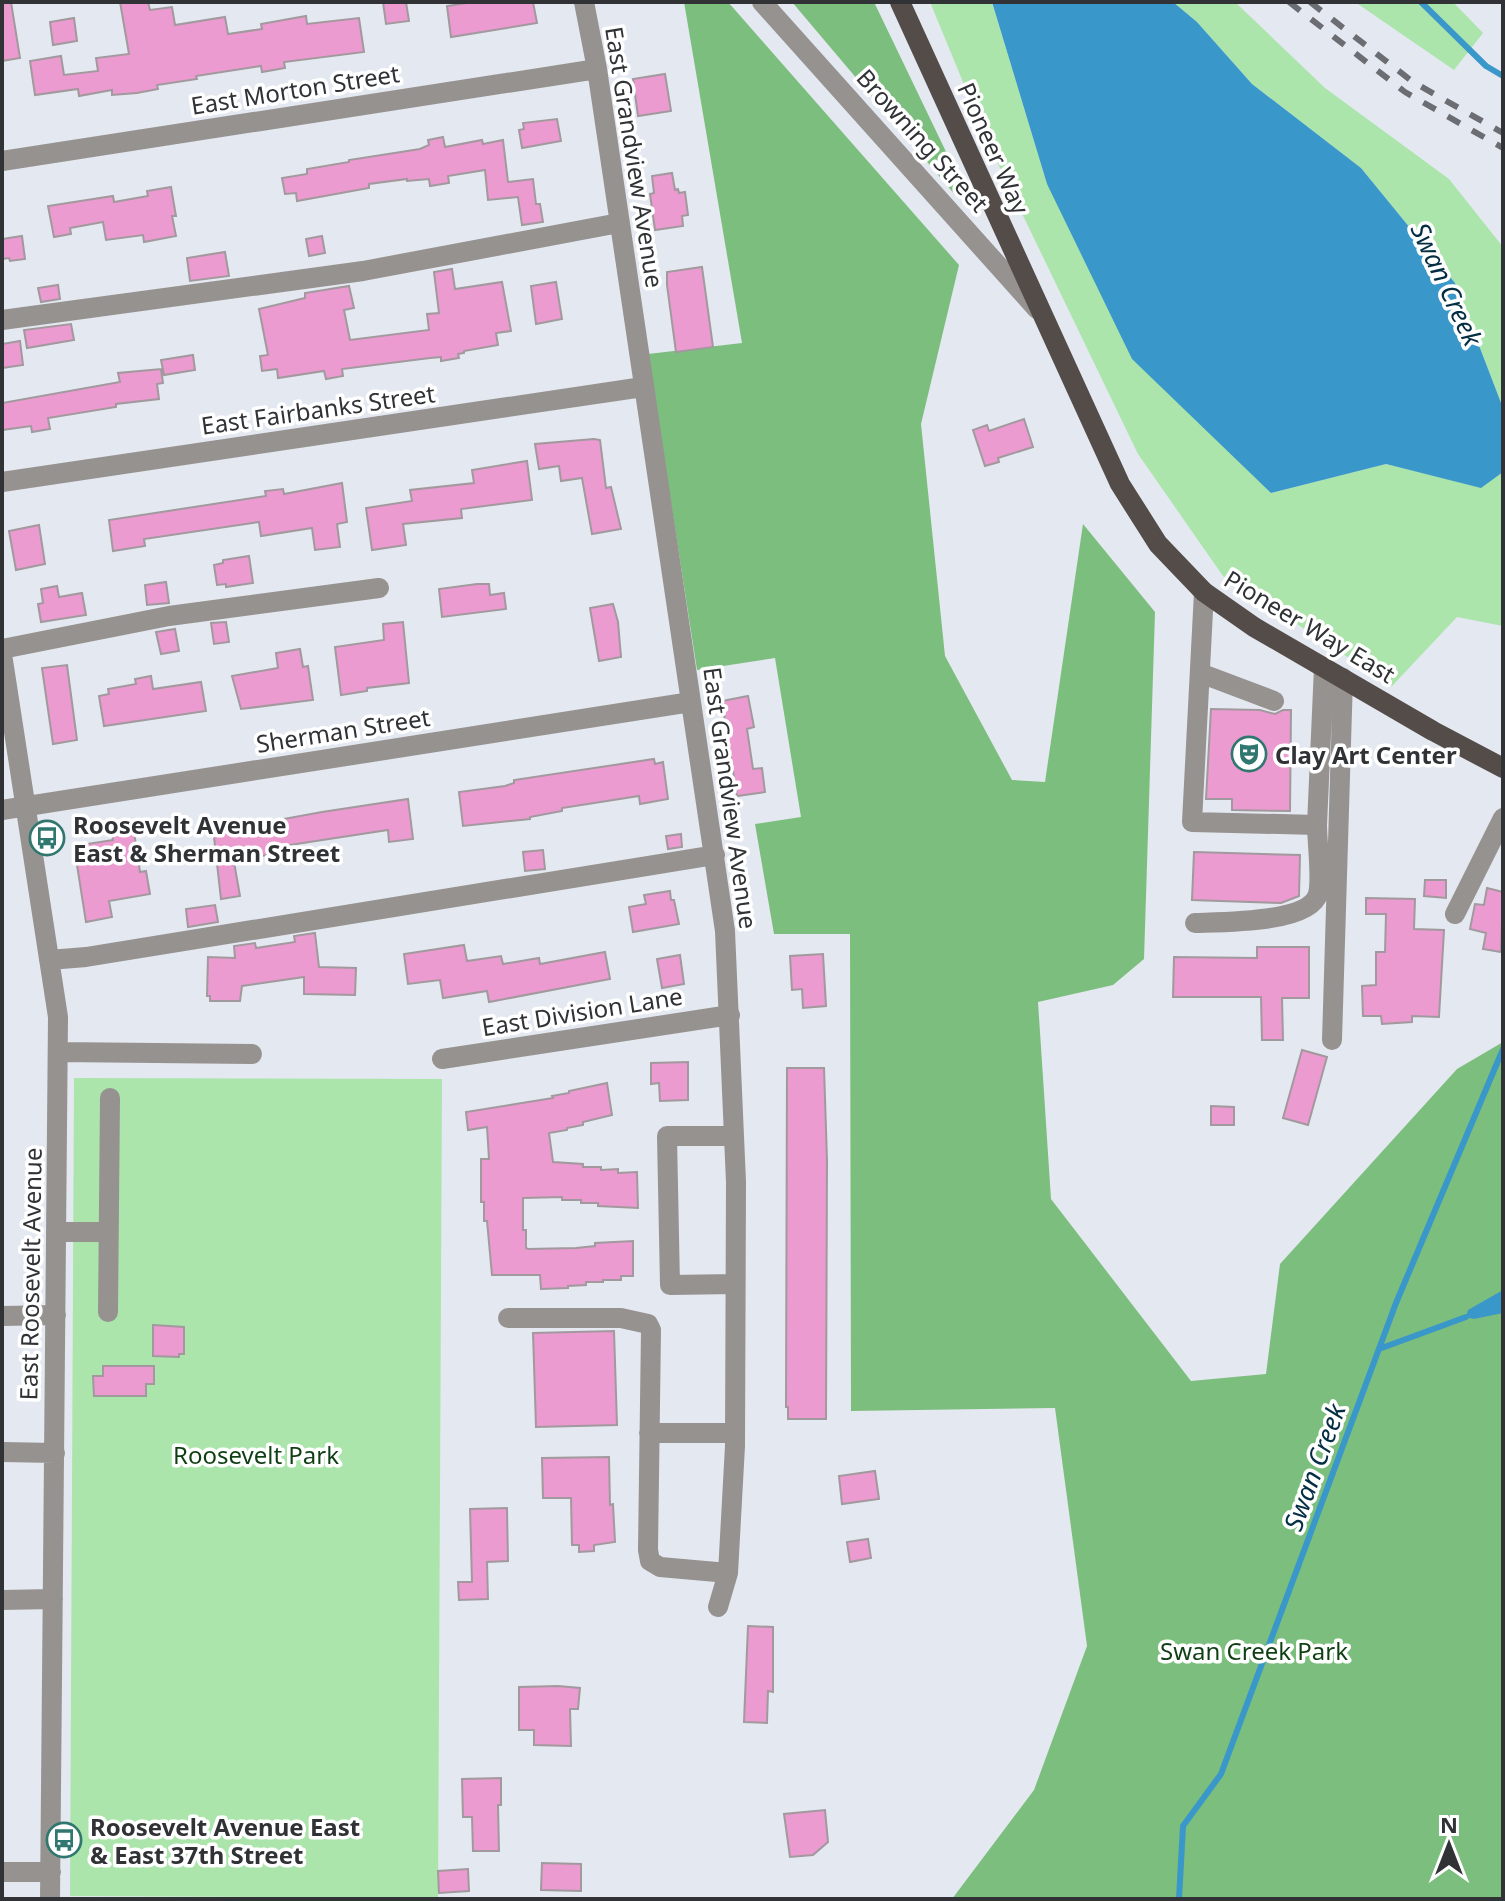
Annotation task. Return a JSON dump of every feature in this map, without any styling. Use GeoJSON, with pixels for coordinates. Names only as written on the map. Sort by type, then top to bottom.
{"type":"FeatureCollection","features":[{"type":"Feature","properties":{"kind":"main road","name":"Pioneer Way"},"geometry":{"type":"LineString","coordinates":[[900,2],[1042,315]]}},
{"type":"Feature","properties":{"kind":"main road","name":"Pioneer Way East"},"geometry":{"type":"LineString","coordinates":[[1042,315],[1120,484],[1158,544],[1204,592],[1254,627],[1503,768]]}},
{"type":"Feature","properties":{"kind":"street","name":"East Grandview Avenue"},"geometry":{"type":"LineString","coordinates":[[584,2],[597,69],[725,931],[734,1136],[734,1433],[728,1573],[718,1607]]}},
{"type":"Feature","properties":{"kind":"street","name":"Browning Street"},"geometry":{"type":"LineString","coordinates":[[762,2],[1042,315]]}},
{"type":"Feature","properties":{"kind":"street","name":"East Morton Street"},"geometry":{"type":"LineString","coordinates":[[2,161],[597,69]]}},
{"type":"Feature","properties":{"kind":"street"},"geometry":{"type":"LineString","coordinates":[[2,320],[363,271],[619,223]]}},
{"type":"Feature","properties":{"kind":"street","name":"East Fairbanks Street"},"geometry":{"type":"LineString","coordinates":[[2,482],[643,387]]}},
{"type":"Feature","properties":{"kind":"street"},"geometry":{"type":"LineString","coordinates":[[2,651],[169,616],[379,588]]}},
{"type":"Feature","properties":{"kind":"street"},"geometry":{"type":"LineString","coordinates":[[1204,592],[1192,822],[1317,825]]}},
{"type":"Feature","properties":{"kind":"street","name":"East Roosevelt Avenue"},"geometry":{"type":"LineString","coordinates":[[2,651],[58,1017],[50,1899]]}},
{"type":"Feature","properties":{"kind":"street"},"geometry":{"type":"LineString","coordinates":[[1195,923],[1290,915],[1309,907],[1318,894],[1317,825],[1324,667]]}},
{"type":"Feature","properties":{"kind":"street"},"geometry":{"type":"LineString","coordinates":[[1200,673],[1274,701]]}},
{"type":"Feature","properties":{"kind":"street"},"geometry":{"type":"LineString","coordinates":[[1332,1040],[1343,678]]}},
{"type":"Feature","properties":{"kind":"street","name":"Sherman Street"},"geometry":{"type":"LineString","coordinates":[[2,810],[691,702]]}},
{"type":"Feature","properties":{"kind":"street"},"geometry":{"type":"LineString","coordinates":[[1455,914],[1503,818]]}},
{"type":"Feature","properties":{"kind":"street"},"geometry":{"type":"LineString","coordinates":[[49,960],[86,957],[715,855]]}},
{"type":"Feature","properties":{"kind":"street","name":"East Division Lane"},"geometry":{"type":"LineString","coordinates":[[442,1059],[730,1015]]}},
{"type":"Feature","properties":{"kind":"street"},"geometry":{"type":"LineString","coordinates":[[58,1052],[252,1054]]}},
{"type":"Feature","properties":{"kind":"street"},"geometry":{"type":"LineString","coordinates":[[108,1312],[110,1098]]}},
{"type":"Feature","properties":{"kind":"street"},"geometry":{"type":"LineString","coordinates":[[734,1136],[667,1136],[670,1285],[735,1284]]}},
{"type":"Feature","properties":{"kind":"street"},"geometry":{"type":"LineString","coordinates":[[57,1232],[108,1232]]}},
{"type":"Feature","properties":{"kind":"street"},"geometry":{"type":"LineString","coordinates":[[2,1316],[56,1315]]}},
{"type":"Feature","properties":{"kind":"street"},"geometry":{"type":"LineString","coordinates":[[508,1318],[621,1318],[648,1324],[651,1330],[650,1561],[660,1567],[728,1573]]}},
{"type":"Feature","properties":{"kind":"street"},"geometry":{"type":"LineString","coordinates":[[649,1433],[734,1433]]}},
{"type":"Feature","properties":{"kind":"street"},"geometry":{"type":"LineString","coordinates":[[2,1452],[55,1453]]}},
{"type":"Feature","properties":{"kind":"street"},"geometry":{"type":"LineString","coordinates":[[2,1600],[53,1599]]}},
{"type":"Feature","properties":{"kind":"street"},"geometry":{"type":"LineString","coordinates":[[2,1872],[51,1872]]}},
{"type":"Feature","properties":{"kind":"green space","name":"Swan Creek Park"},"geometry":{"type":"Polygon","coordinates":[[[684,2],[728,2],[959,265],[921,424],[945,656],[1012,780],[1045,782],[1083,524],[1155,612],[1144,959],[1113,985],[1038,1002],[1051,1199],[1191,1381],[1266,1374],[1280,1264],[1457,1069],[1503,1042],[1503,1899],[952,1899],[1034,1790],[1087,1646],[1055,1408],[851,1411],[850,934],[774,934],[755,824],[801,817],[775,658],[697,670],[648,354],[742,343],[684,2]]]}},
{"type":"Feature","properties":{"kind":"green space"},"geometry":{"type":"Polygon","coordinates":[[[792,2],[874,2],[962,185],[956,196],[792,2]]]}},
{"type":"Feature","properties":{"kind":"green space"},"geometry":{"type":"Polygon","coordinates":[[[930,2],[992,2],[1047,184],[1271,493],[1386,464],[1481,487],[1503,472],[1503,626],[1457,617],[1392,686],[1223,576],[1138,454],[989,145],[930,2]]]}},
{"type":"Feature","properties":{"kind":"green space"},"geometry":{"type":"Polygon","coordinates":[[[1173,2],[1235,2],[1325,88],[1449,179],[1503,247],[1503,408],[1455,283],[1361,168],[1252,84],[1197,22],[1173,2]]]}},
{"type":"Feature","properties":{"kind":"green space"},"geometry":{"type":"Polygon","coordinates":[[[1355,2],[1453,2],[1483,33],[1454,70],[1355,2]]]}},
{"type":"Feature","properties":{"kind":"green space","name":"Roosevelt Park"},"geometry":{"type":"Polygon","coordinates":[[[74,1078],[442,1079],[438,1898],[70,1896],[74,1078]]]}},
{"type":"Feature","properties":{"kind":"water"},"geometry":{"type":"Polygon","coordinates":[[[992,2],[1173,2],[1197,22],[1252,84],[1361,168],[1455,283],[1503,408],[1503,472],[1481,488],[1386,464],[1271,493],[1132,359],[1047,184],[992,2]]]}},
{"type":"Feature","properties":{"kind":"water"},"geometry":{"type":"Polygon","coordinates":[[[1503,1290],[1503,1313],[1474,1319],[1466,1317],[1468,1310],[1503,1290]]]}},
{"type":"Feature","properties":{"kind":"building"},"geometry":{"type":"Polygon","coordinates":[[[2,2],[11,2],[20,58],[2,61],[2,2]]]}},
{"type":"Feature","properties":{"kind":"building"},"geometry":{"type":"Polygon","coordinates":[[[120,2],[148,2],[150,10],[172,7],[175,25],[225,17],[228,34],[262,29],[261,24],[306,16],[307,24],[359,18],[364,52],[284,62],[285,68],[262,72],[261,66],[196,76],[197,79],[157,85],[158,89],[137,93],[112,95],[112,90],[79,96],[78,89],[35,95],[30,61],[61,56],[64,75],[98,71],[96,58],[129,54],[120,2]]]}},
{"type":"Feature","properties":{"kind":"building"},"geometry":{"type":"Polygon","coordinates":[[[383,2],[406,2],[409,21],[386,24],[383,2]]]}},
{"type":"Feature","properties":{"kind":"building"},"geometry":{"type":"Polygon","coordinates":[[[473,2],[533,2],[537,23],[451,37],[447,6],[473,2]]]}},
{"type":"Feature","properties":{"kind":"building"},"geometry":{"type":"Polygon","coordinates":[[[74,18],[77,41],[53,45],[50,22],[74,18]]]}},
{"type":"Feature","properties":{"kind":"building"},"geometry":{"type":"Polygon","coordinates":[[[665,74],[671,111],[638,116],[633,79],[665,74]]]}},
{"type":"Feature","properties":{"kind":"building"},"geometry":{"type":"Polygon","coordinates":[[[557,119],[561,141],[522,148],[519,130],[524,129],[523,123],[557,119]]]}},
{"type":"Feature","properties":{"kind":"building"},"geometry":{"type":"Polygon","coordinates":[[[443,137],[445,147],[482,140],[483,144],[503,140],[508,182],[533,179],[536,204],[540,204],[543,222],[522,225],[518,197],[488,200],[485,170],[448,176],[449,183],[430,186],[429,179],[407,179],[369,184],[369,188],[297,201],[296,193],[285,194],[282,178],[307,174],[307,169],[349,160],[420,149],[429,145],[428,140],[443,137]]]}},
{"type":"Feature","properties":{"kind":"building"},"geometry":{"type":"Polygon","coordinates":[[[672,173],[675,190],[685,192],[688,215],[682,216],[683,226],[655,230],[650,194],[654,193],[652,176],[672,173]]]}},
{"type":"Feature","properties":{"kind":"building"},"geometry":{"type":"Polygon","coordinates":[[[171,187],[176,236],[144,242],[143,235],[106,240],[103,222],[70,228],[71,234],[54,237],[48,206],[113,196],[114,202],[148,196],[147,191],[171,187]]]}},
{"type":"Feature","properties":{"kind":"building"},"geometry":{"type":"Polygon","coordinates":[[[22,236],[25,259],[2,259],[2,239],[22,236]]]}},
{"type":"Feature","properties":{"kind":"building"},"geometry":{"type":"Polygon","coordinates":[[[322,236],[325,253],[309,256],[306,239],[322,236]]]}},
{"type":"Feature","properties":{"kind":"building"},"geometry":{"type":"Polygon","coordinates":[[[225,252],[229,276],[190,281],[187,258],[225,252]]]}},
{"type":"Feature","properties":{"kind":"building"},"geometry":{"type":"Polygon","coordinates":[[[702,267],[713,347],[676,352],[667,272],[702,267]]]}},
{"type":"Feature","properties":{"kind":"building"},"geometry":{"type":"Polygon","coordinates":[[[452,269],[455,289],[502,282],[511,331],[496,333],[498,345],[464,351],[458,354],[459,358],[441,361],[441,357],[342,369],[343,376],[326,379],[324,371],[278,378],[277,369],[262,371],[260,356],[268,355],[259,309],[305,298],[305,293],[349,286],[354,308],[344,310],[350,340],[429,330],[427,314],[439,313],[434,272],[452,269]]]}},
{"type":"Feature","properties":{"kind":"building"},"geometry":{"type":"Polygon","coordinates":[[[556,282],[562,319],[536,324],[531,286],[556,282]]]}},
{"type":"Feature","properties":{"kind":"building"},"geometry":{"type":"Polygon","coordinates":[[[58,285],[60,299],[41,302],[38,288],[58,285]]]}},
{"type":"Feature","properties":{"kind":"building"},"geometry":{"type":"Polygon","coordinates":[[[71,324],[74,340],[27,348],[24,330],[71,324]]]}},
{"type":"Feature","properties":{"kind":"building"},"geometry":{"type":"Polygon","coordinates":[[[20,341],[23,365],[2,368],[2,344],[20,341]]]}},
{"type":"Feature","properties":{"kind":"building"},"geometry":{"type":"Polygon","coordinates":[[[193,355],[195,370],[164,375],[161,360],[193,355]]]}},
{"type":"Feature","properties":{"kind":"building"},"geometry":{"type":"Polygon","coordinates":[[[161,369],[163,383],[157,384],[159,399],[48,418],[50,429],[32,432],[31,426],[2,430],[2,403],[120,382],[118,373],[161,369]]]}},
{"type":"Feature","properties":{"kind":"building"},"geometry":{"type":"Polygon","coordinates":[[[1024,419],[1033,447],[998,458],[999,462],[985,466],[973,430],[987,425],[989,431],[1024,419]]]}},
{"type":"Feature","properties":{"kind":"building"},"geometry":{"type":"Polygon","coordinates":[[[600,440],[606,488],[611,487],[621,529],[592,534],[582,478],[561,481],[559,466],[539,469],[535,444],[600,440]]]}},
{"type":"Feature","properties":{"kind":"building"},"geometry":{"type":"Polygon","coordinates":[[[527,461],[532,500],[461,509],[462,518],[403,524],[406,545],[372,550],[366,508],[412,501],[410,490],[474,483],[472,470],[527,461]]]}},
{"type":"Feature","properties":{"kind":"building"},"geometry":{"type":"Polygon","coordinates":[[[342,483],[347,522],[337,524],[340,547],[315,550],[312,528],[261,536],[259,522],[144,539],[145,546],[113,551],[109,520],[266,496],[265,491],[283,489],[284,494],[342,483]]]}},
{"type":"Feature","properties":{"kind":"building"},"geometry":{"type":"Polygon","coordinates":[[[39,525],[45,564],[16,570],[9,531],[39,525]]]}},
{"type":"Feature","properties":{"kind":"building"},"geometry":{"type":"Polygon","coordinates":[[[249,556],[253,583],[226,587],[226,584],[217,585],[214,565],[223,563],[223,560],[249,556]]]}},
{"type":"Feature","properties":{"kind":"building"},"geometry":{"type":"Polygon","coordinates":[[[166,582],[169,603],[147,605],[145,585],[166,582]]]}},
{"type":"Feature","properties":{"kind":"building"},"geometry":{"type":"Polygon","coordinates":[[[489,584],[490,595],[504,593],[506,609],[442,617],[439,589],[489,584]]]}},
{"type":"Feature","properties":{"kind":"building"},"geometry":{"type":"Polygon","coordinates":[[[57,586],[59,597],[82,593],[86,615],[41,622],[38,604],[43,603],[41,589],[57,586]]]}},
{"type":"Feature","properties":{"kind":"building"},"geometry":{"type":"Polygon","coordinates":[[[613,604],[621,657],[599,661],[590,608],[613,604]]]}},
{"type":"Feature","properties":{"kind":"building"},"geometry":{"type":"Polygon","coordinates":[[[226,622],[229,642],[214,644],[211,623],[226,622]]]}},
{"type":"Feature","properties":{"kind":"building"},"geometry":{"type":"Polygon","coordinates":[[[403,622],[409,683],[341,695],[335,647],[384,640],[383,624],[403,622]]]}},
{"type":"Feature","properties":{"kind":"building"},"geometry":{"type":"Polygon","coordinates":[[[175,629],[179,651],[161,654],[156,632],[175,629]]]}},
{"type":"Feature","properties":{"kind":"building"},"geometry":{"type":"Polygon","coordinates":[[[300,649],[303,667],[308,666],[313,700],[241,709],[232,676],[278,668],[276,653],[300,649]]]}},
{"type":"Feature","properties":{"kind":"building"},"geometry":{"type":"Polygon","coordinates":[[[67,665],[77,740],[53,744],[42,668],[67,665]]]}},
{"type":"Feature","properties":{"kind":"building"},"geometry":{"type":"Polygon","coordinates":[[[151,676],[153,689],[201,682],[206,711],[104,726],[99,696],[109,694],[108,689],[136,684],[135,679],[151,676]]]}},
{"type":"Feature","properties":{"kind":"building"},"geometry":{"type":"Polygon","coordinates":[[[748,696],[754,727],[747,729],[753,769],[762,768],[765,792],[737,796],[722,701],[748,696]]]}},
{"type":"Feature","properties":{"kind":"building"},"geometry":{"type":"Polygon","coordinates":[[[1211,709],[1260,710],[1275,714],[1291,710],[1290,811],[1232,810],[1232,799],[1206,799],[1211,709]]]}},
{"type":"Feature","properties":{"kind":"building"},"geometry":{"type":"Polygon","coordinates":[[[654,759],[655,764],[663,762],[668,799],[640,804],[639,796],[562,808],[562,811],[530,819],[463,826],[459,792],[505,786],[514,783],[514,780],[654,759]]]}},
{"type":"Feature","properties":{"kind":"building"},"geometry":{"type":"Polygon","coordinates":[[[408,799],[413,839],[389,842],[388,830],[270,848],[271,854],[234,862],[240,896],[221,899],[213,828],[278,822],[408,799]]]}},
{"type":"Feature","properties":{"kind":"building"},"geometry":{"type":"Polygon","coordinates":[[[134,832],[140,872],[146,871],[150,894],[109,901],[112,917],[86,922],[74,846],[113,840],[112,835],[134,832]]]}},
{"type":"Feature","properties":{"kind":"building"},"geometry":{"type":"Polygon","coordinates":[[[681,834],[682,847],[668,849],[666,836],[681,834]]]}},
{"type":"Feature","properties":{"kind":"building"},"geometry":{"type":"Polygon","coordinates":[[[543,850],[545,869],[525,871],[523,852],[543,850]]]}},
{"type":"Feature","properties":{"kind":"building"},"geometry":{"type":"Polygon","coordinates":[[[1194,852],[1300,855],[1299,896],[1281,903],[1192,900],[1194,852]]]}},
{"type":"Feature","properties":{"kind":"building"},"geometry":{"type":"Polygon","coordinates":[[[1425,880],[1446,880],[1446,898],[1424,896],[1425,880]]]}},
{"type":"Feature","properties":{"kind":"building"},"geometry":{"type":"Polygon","coordinates":[[[1487,888],[1503,892],[1501,952],[1483,949],[1486,933],[1470,929],[1475,904],[1484,905],[1487,888]]]}},
{"type":"Feature","properties":{"kind":"building"},"geometry":{"type":"Polygon","coordinates":[[[670,891],[679,924],[633,932],[629,907],[646,904],[644,895],[670,891]]]}},
{"type":"Feature","properties":{"kind":"building"},"geometry":{"type":"Polygon","coordinates":[[[1366,898],[1415,899],[1414,929],[1444,930],[1439,1017],[1412,1016],[1412,1022],[1382,1024],[1381,1016],[1363,1016],[1362,986],[1376,985],[1376,952],[1385,952],[1386,914],[1366,914],[1366,898]]]}},
{"type":"Feature","properties":{"kind":"building"},"geometry":{"type":"Polygon","coordinates":[[[215,905],[218,922],[188,927],[186,909],[215,905]]]}},
{"type":"Feature","properties":{"kind":"building"},"geometry":{"type":"Polygon","coordinates":[[[315,933],[319,967],[356,968],[355,995],[304,994],[304,977],[242,986],[240,1001],[210,1001],[210,996],[207,996],[208,957],[235,958],[234,946],[255,943],[256,948],[295,942],[294,936],[315,933]]]}},
{"type":"Feature","properties":{"kind":"building"},"geometry":{"type":"Polygon","coordinates":[[[464,945],[467,961],[501,956],[503,964],[539,958],[540,964],[605,952],[610,979],[489,1002],[487,991],[443,998],[440,980],[408,984],[404,954],[464,945]]]}},
{"type":"Feature","properties":{"kind":"building"},"geometry":{"type":"Polygon","coordinates":[[[1257,947],[1309,947],[1309,998],[1282,998],[1283,1040],[1262,1040],[1261,997],[1173,997],[1174,957],[1257,958],[1257,947]]]}},
{"type":"Feature","properties":{"kind":"building"},"geometry":{"type":"Polygon","coordinates":[[[823,954],[826,1006],[803,1008],[802,989],[792,990],[790,956],[823,954]]]}},
{"type":"Feature","properties":{"kind":"building"},"geometry":{"type":"Polygon","coordinates":[[[680,955],[684,984],[662,988],[657,959],[680,955]]]}},
{"type":"Feature","properties":{"kind":"building"},"geometry":{"type":"Polygon","coordinates":[[[1302,1050],[1327,1057],[1308,1125],[1283,1118],[1302,1050]]]}},
{"type":"Feature","properties":{"kind":"building"},"geometry":{"type":"Polygon","coordinates":[[[688,1062],[688,1100],[660,1101],[659,1083],[651,1084],[651,1063],[688,1062]]]}},
{"type":"Feature","properties":{"kind":"building"},"geometry":{"type":"Polygon","coordinates":[[[787,1068],[824,1068],[827,1160],[826,1419],[788,1419],[786,1407],[787,1068]]]}},
{"type":"Feature","properties":{"kind":"building"},"geometry":{"type":"Polygon","coordinates":[[[607,1083],[612,1115],[549,1133],[553,1162],[601,1167],[601,1170],[618,1169],[618,1173],[637,1172],[638,1208],[598,1206],[598,1203],[581,1203],[581,1200],[562,1200],[562,1197],[523,1198],[523,1230],[526,1230],[528,1249],[576,1248],[595,1246],[595,1243],[633,1241],[633,1276],[621,1276],[621,1280],[586,1282],[586,1285],[568,1288],[541,1289],[540,1275],[492,1275],[487,1221],[484,1221],[484,1202],[481,1202],[481,1159],[489,1159],[487,1127],[468,1130],[466,1112],[553,1098],[569,1091],[607,1083]]]}},
{"type":"Feature","properties":{"kind":"building"},"geometry":{"type":"Polygon","coordinates":[[[1211,1106],[1234,1107],[1234,1125],[1211,1125],[1211,1106]]]}},
{"type":"Feature","properties":{"kind":"building"},"geometry":{"type":"Polygon","coordinates":[[[153,1325],[184,1327],[184,1354],[179,1354],[179,1357],[153,1356],[153,1325]]]}},
{"type":"Feature","properties":{"kind":"building"},"geometry":{"type":"Polygon","coordinates":[[[614,1331],[617,1425],[536,1427],[533,1333],[614,1331]]]}},
{"type":"Feature","properties":{"kind":"building"},"geometry":{"type":"Polygon","coordinates":[[[103,1366],[154,1366],[154,1384],[146,1384],[146,1396],[94,1396],[93,1376],[103,1376],[103,1366]]]}},
{"type":"Feature","properties":{"kind":"building"},"geometry":{"type":"Polygon","coordinates":[[[609,1457],[615,1542],[594,1545],[594,1551],[579,1552],[579,1545],[572,1545],[571,1498],[543,1498],[542,1458],[609,1457]]]}},
{"type":"Feature","properties":{"kind":"building"},"geometry":{"type":"Polygon","coordinates":[[[875,1471],[879,1499],[842,1504],[839,1476],[875,1471]]]}},
{"type":"Feature","properties":{"kind":"building"},"geometry":{"type":"Polygon","coordinates":[[[507,1508],[508,1561],[487,1562],[488,1599],[459,1600],[458,1582],[472,1582],[470,1509],[507,1508]]]}},
{"type":"Feature","properties":{"kind":"building"},"geometry":{"type":"Polygon","coordinates":[[[868,1539],[871,1558],[850,1562],[847,1542],[868,1539]]]}},
{"type":"Feature","properties":{"kind":"building"},"geometry":{"type":"Polygon","coordinates":[[[748,1626],[773,1627],[773,1692],[768,1691],[767,1723],[744,1722],[748,1626]]]}},
{"type":"Feature","properties":{"kind":"building"},"geometry":{"type":"Polygon","coordinates":[[[519,1687],[580,1688],[578,1709],[570,1709],[571,1746],[534,1745],[534,1730],[519,1730],[519,1687]]]}},
{"type":"Feature","properties":{"kind":"building"},"geometry":{"type":"Polygon","coordinates":[[[501,1778],[499,1851],[473,1851],[472,1817],[463,1817],[462,1779],[501,1778]]]}},
{"type":"Feature","properties":{"kind":"building"},"geometry":{"type":"Polygon","coordinates":[[[825,1810],[828,1842],[813,1855],[790,1857],[784,1814],[825,1810]]]}},
{"type":"Feature","properties":{"kind":"building"},"geometry":{"type":"Polygon","coordinates":[[[542,1863],[581,1864],[581,1891],[541,1890],[542,1863]]]}},
{"type":"Feature","properties":{"kind":"building"},"geometry":{"type":"Polygon","coordinates":[[[468,1869],[469,1891],[439,1893],[438,1871],[468,1869]]]}},
{"type":"Feature","properties":{"kind":"waterway"},"geometry":{"type":"LineString","coordinates":[[1421,2],[1486,66],[1503,76]]}},
{"type":"Feature","properties":{"kind":"waterway","name":"Swan Creek"},"geometry":{"type":"LineString","coordinates":[[1179,1899],[1183,1826],[1221,1774],[1396,1303],[1503,1049]]}},
{"type":"Feature","properties":{"kind":"waterway"},"geometry":{"type":"LineString","coordinates":[[1379,1349],[1466,1317]]}},
{"type":"Feature","properties":{"kind":"railway"},"geometry":{"type":"LineString","coordinates":[[1289,2],[1405,92],[1503,148]]}},
{"type":"Feature","properties":{"kind":"railway"},"geometry":{"type":"LineString","coordinates":[[1310,2],[1413,82],[1503,133]]}},
{"type":"Feature","properties":{"kind":"place","name":"Clay Art Center"},"geometry":{"type":"Point","coordinates":[1249,754]}},
{"type":"Feature","properties":{"kind":"place","name":"Roosevelt Avenue East & Sherman Street"},"geometry":{"type":"Point","coordinates":[47,838]}},
{"type":"Feature","properties":{"kind":"place","name":"Roosevelt Avenue East & East 37th Street"},"geometry":{"type":"Point","coordinates":[64,1840]}}]}
